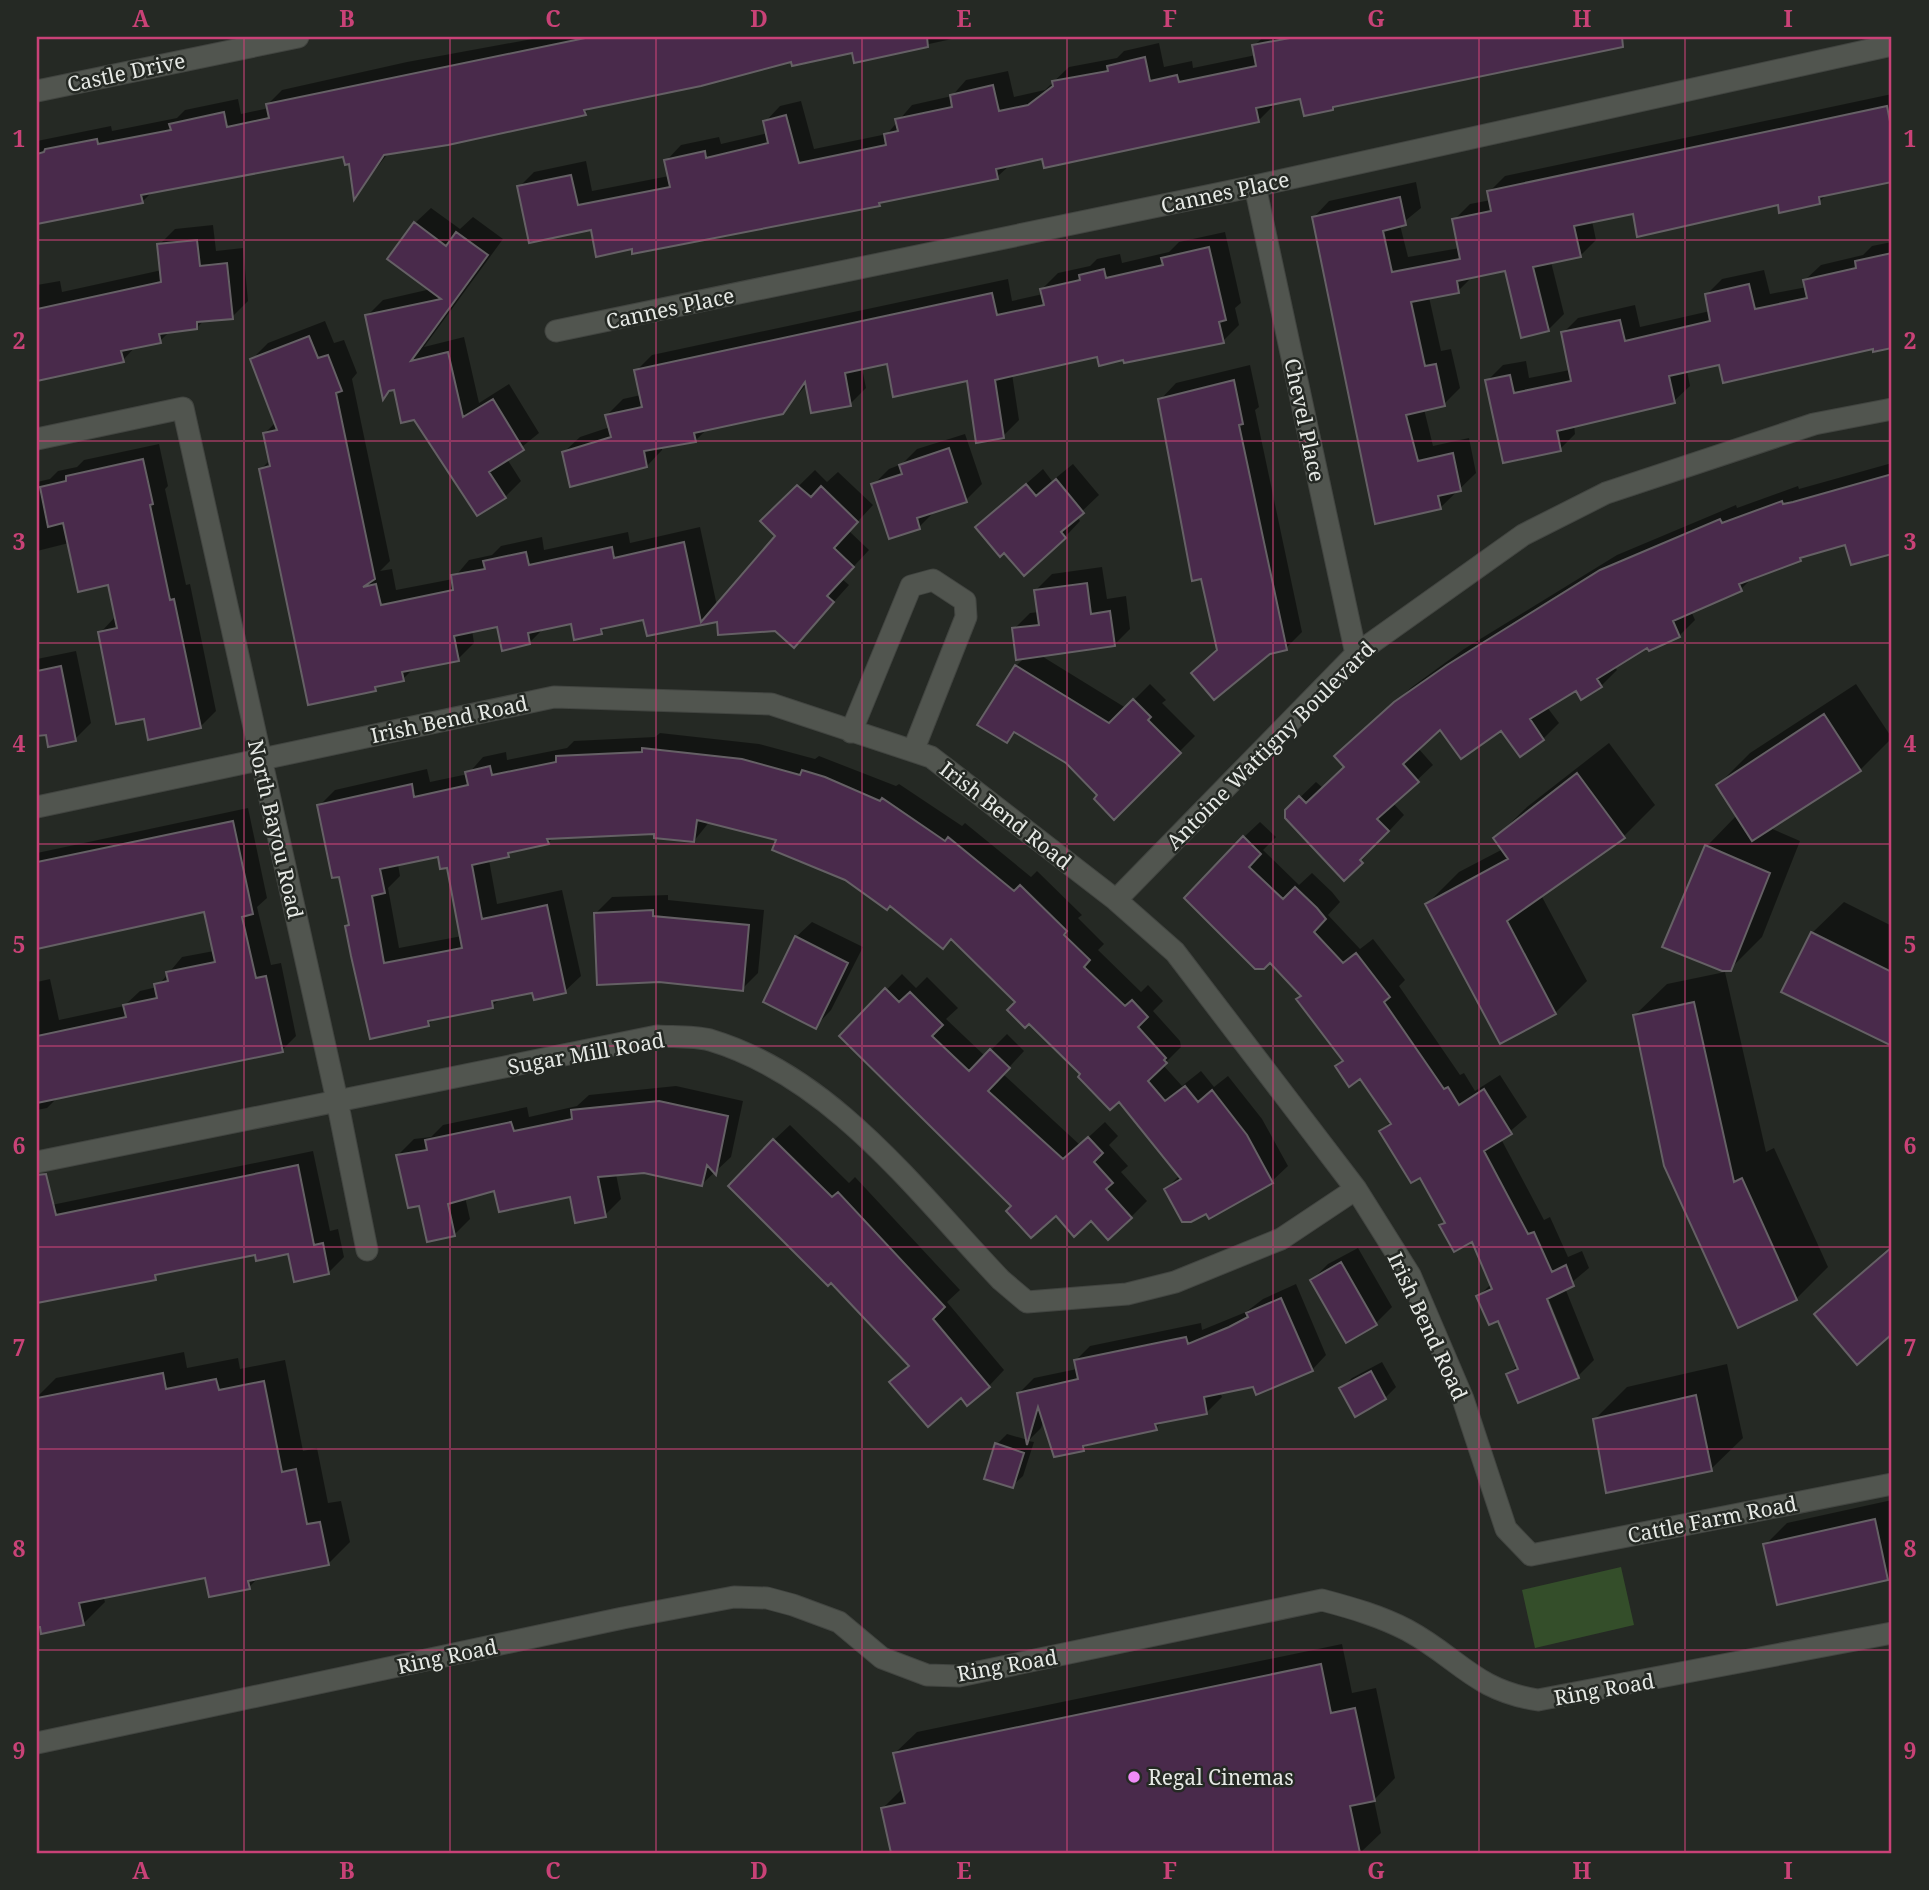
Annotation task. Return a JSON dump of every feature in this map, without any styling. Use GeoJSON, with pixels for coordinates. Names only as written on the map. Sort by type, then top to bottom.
{"type":"FeatureCollection","features":[{"type":"Feature","properties":{"kind":"street","name":"Castle Drive"},"geometry":{"type":"LineString","coordinates":[[37,91],[298,37]]}},
{"type":"Feature","properties":{"kind":"street","name":"Cannes Place"},"geometry":{"type":"LineString","coordinates":[[556,331],[1255,186],[1892,45]]}},
{"type":"Feature","properties":{"kind":"street","name":"Chevel Place"},"geometry":{"type":"LineString","coordinates":[[1255,186],[1356,654]]}},
{"type":"Feature","properties":{"kind":"street","name":"North Bayou Road"},"geometry":{"type":"LineString","coordinates":[[37,439],[183,408],[337,1100],[367,1251]]}},
{"type":"Feature","properties":{"kind":"street","name":"Antoine Wattigny Boulevard"},"geometry":{"type":"LineString","coordinates":[[1116,900],[1356,654],[1523,535],[1606,493],[1814,424],[1892,409]]}},
{"type":"Feature","properties":{"kind":"street"},"geometry":{"type":"LineString","coordinates":[[851,732],[911,586],[933,580],[965,601],[966,617],[913,751]]}},
{"type":"Feature","properties":{"kind":"street","name":"Irish Bend Road"},"geometry":{"type":"LineString","coordinates":[[37,807],[554,697],[771,704],[931,757],[1116,900],[1175,952],[1356,1189],[1410,1275],[1463,1399],[1506,1529],[1531,1555]]}},
{"type":"Feature","properties":{"kind":"street","name":"Sugar Mill Road"},"geometry":{"type":"LineString","coordinates":[[37,1162],[657,1036],[708,1040],[771,1065],[849,1120],[1001,1280],[1027,1302],[1126,1294],[1175,1282],[1281,1239],[1356,1189]]}},
{"type":"Feature","properties":{"kind":"street","name":"Cattle Farm Road"},"geometry":{"type":"LineString","coordinates":[[1531,1555],[1892,1484]]}},
{"type":"Feature","properties":{"kind":"street","name":"Ring Road"},"geometry":{"type":"LineString","coordinates":[[37,1743],[623,1618],[734,1597],[767,1598],[793,1605],[839,1622],[882,1658],[927,1675],[959,1676],[1322,1600],[1365,1611],[1409,1631],[1488,1686],[1538,1700],[1892,1633]]}},
{"type":"Feature","properties":{"kind":"green space"},"geometry":{"type":"Polygon","coordinates":[[[1621,1567],[1634,1625],[1535,1648],[1522,1590],[1621,1567]]]}},
{"type":"Feature","properties":{"kind":"building"},"geometry":{"type":"Polygon","coordinates":[[[590,37],[927,37],[928,47],[854,63],[852,53],[792,66],[791,62],[701,86],[584,110],[586,115],[448,145],[384,155],[354,200],[349,164],[345,165],[343,157],[141,195],[143,203],[37,224],[37,154],[45,149],[97,139],[98,144],[171,130],[169,124],[224,112],[227,127],[269,118],[266,104],[590,37]]]}},
{"type":"Feature","properties":{"kind":"building"},"geometry":{"type":"Polygon","coordinates":[[[1295,37],[1622,37],[1623,47],[1333,107],[1333,110],[1304,116],[1300,99],[1256,108],[1259,122],[1044,168],[1042,159],[996,169],[998,179],[879,203],[880,206],[632,254],[632,249],[596,257],[591,230],[529,243],[517,186],[571,175],[578,205],[670,187],[664,160],[705,151],[706,158],[768,143],[763,121],[786,115],[799,163],[886,145],[884,134],[898,131],[895,119],[952,107],[950,95],[993,85],[999,111],[1028,105],[1053,86],[1052,81],[1108,71],[1107,66],[1145,57],[1150,81],[1177,75],[1179,82],[1256,66],[1252,45],[1295,37]]]}},
{"type":"Feature","properties":{"kind":"building"},"geometry":{"type":"Polygon","coordinates":[[[1887,106],[1892,132],[1892,182],[1819,197],[1820,204],[1779,213],[1778,205],[1637,237],[1633,214],[1574,226],[1581,257],[1533,267],[1549,331],[1521,338],[1505,271],[1457,281],[1459,293],[1411,302],[1425,366],[1436,364],[1445,406],[1406,415],[1418,461],[1453,453],[1461,491],[1438,496],[1441,509],[1375,524],[1312,217],[1400,197],[1406,225],[1383,231],[1392,272],[1460,259],[1452,219],[1491,211],[1487,191],[1887,106]]]}},
{"type":"Feature","properties":{"kind":"building"},"geometry":{"type":"Polygon","coordinates":[[[414,222],[446,246],[456,232],[488,255],[411,361],[448,352],[463,417],[493,399],[524,450],[489,472],[506,498],[477,516],[414,420],[401,423],[394,390],[389,391],[383,400],[365,315],[441,299],[387,259],[414,222]]]}},
{"type":"Feature","properties":{"kind":"building"},"geometry":{"type":"Polygon","coordinates":[[[197,240],[200,266],[227,263],[233,319],[197,322],[197,329],[159,334],[161,343],[121,351],[124,362],[37,381],[37,309],[161,282],[157,244],[197,240]]]}},
{"type":"Feature","properties":{"kind":"building"},"geometry":{"type":"Polygon","coordinates":[[[1209,247],[1226,320],[1219,322],[1224,343],[1099,366],[1097,357],[995,380],[1004,438],[976,443],[967,381],[893,397],[887,364],[845,373],[851,406],[811,413],[805,382],[783,414],[694,433],[696,442],[644,451],[647,467],[570,487],[562,452],[611,437],[605,415],[642,407],[634,370],[992,293],[997,315],[1044,305],[1040,289],[1080,280],[1079,275],[1104,269],[1106,278],[1163,265],[1161,258],[1209,247]]]}},
{"type":"Feature","properties":{"kind":"building"},"geometry":{"type":"Polygon","coordinates":[[[1892,253],[1892,348],[1873,352],[1873,349],[1723,383],[1719,365],[1669,376],[1675,403],[1557,431],[1561,451],[1503,463],[1485,380],[1510,375],[1514,393],[1571,381],[1561,332],[1620,320],[1625,341],[1710,321],[1705,294],[1749,284],[1755,309],[1807,298],[1803,280],[1856,268],[1855,261],[1892,253]]]}},
{"type":"Feature","properties":{"kind":"building"},"geometry":{"type":"Polygon","coordinates":[[[309,336],[318,358],[328,355],[342,391],[336,393],[375,579],[363,587],[376,584],[381,605],[453,590],[451,575],[485,569],[483,561],[526,552],[529,565],[612,547],[614,558],[684,542],[701,622],[775,536],[760,521],[797,485],[811,497],[821,486],[858,522],[834,548],[854,567],[827,596],[834,602],[794,648],[775,631],[718,635],[717,622],[647,636],[643,620],[601,629],[602,634],[574,640],[571,624],[528,633],[530,644],[502,651],[497,627],[454,636],[459,661],[402,672],[404,681],[375,687],[376,691],[308,705],[259,469],[270,466],[263,433],[277,430],[250,359],[309,336]]]}},
{"type":"Feature","properties":{"kind":"building"},"geometry":{"type":"Polygon","coordinates":[[[1234,380],[1243,424],[1239,425],[1287,650],[1270,654],[1214,700],[1191,673],[1217,650],[1201,579],[1192,581],[1158,399],[1234,380]]]}},
{"type":"Feature","properties":{"kind":"building"},"geometry":{"type":"Polygon","coordinates":[[[949,448],[967,502],[917,518],[920,529],[889,539],[871,484],[902,474],[899,465],[949,448]]]}},
{"type":"Feature","properties":{"kind":"building"},"geometry":{"type":"Polygon","coordinates":[[[143,459],[170,600],[174,599],[201,728],[148,740],[144,719],[116,724],[98,632],[117,628],[108,585],[78,592],[63,523],[48,527],[40,487],[66,481],[66,476],[143,459]]]}},
{"type":"Feature","properties":{"kind":"building"},"geometry":{"type":"Polygon","coordinates":[[[1892,474],[1892,554],[1851,565],[1845,545],[1800,558],[1801,561],[1739,584],[1742,591],[1673,621],[1680,637],[1649,651],[1647,648],[1597,679],[1602,687],[1581,700],[1576,691],[1530,719],[1544,740],[1520,757],[1501,731],[1461,759],[1440,730],[1403,764],[1419,782],[1377,819],[1389,831],[1360,860],[1363,863],[1344,881],[1285,818],[1285,810],[1299,796],[1306,803],[1344,767],[1334,756],[1394,702],[1447,665],[1600,570],[1720,519],[1722,523],[1782,501],[1783,504],[1793,502],[1892,474]]]}},
{"type":"Feature","properties":{"kind":"building"},"geometry":{"type":"Polygon","coordinates":[[[1056,479],[1084,513],[1061,532],[1066,538],[1024,576],[1004,553],[1000,557],[975,527],[1026,484],[1036,496],[1056,479]]]}},
{"type":"Feature","properties":{"kind":"building"},"geometry":{"type":"Polygon","coordinates":[[[1087,583],[1091,614],[1110,611],[1115,646],[1016,660],[1012,628],[1039,625],[1034,590],[1087,583]]]}},
{"type":"Feature","properties":{"kind":"building"},"geometry":{"type":"Polygon","coordinates":[[[1015,665],[1109,723],[1133,699],[1151,717],[1148,720],[1181,753],[1114,820],[1094,799],[1097,795],[1066,763],[1014,732],[1007,743],[977,725],[1015,665]]]}},
{"type":"Feature","properties":{"kind":"building"},"geometry":{"type":"Polygon","coordinates":[[[61,666],[76,741],[48,747],[46,735],[37,736],[37,671],[61,666]]]}},
{"type":"Feature","properties":{"kind":"building"},"geometry":{"type":"Polygon","coordinates":[[[1824,714],[1861,771],[1752,841],[1716,785],[1824,714]]]}},
{"type":"Feature","properties":{"kind":"building"},"geometry":{"type":"Polygon","coordinates":[[[642,748],[742,759],[800,775],[802,770],[825,777],[880,801],[882,798],[945,841],[948,837],[1014,891],[1020,885],[1067,931],[1064,935],[1090,960],[1084,967],[1125,1006],[1132,1000],[1148,1017],[1138,1027],[1166,1058],[1164,1060],[1167,1063],[1148,1081],[1165,1101],[1185,1086],[1198,1102],[1212,1090],[1247,1135],[1273,1183],[1209,1219],[1206,1214],[1191,1222],[1182,1222],[1164,1189],[1181,1179],[1119,1102],[1110,1110],[1078,1077],[1080,1074],[1029,1024],[1025,1028],[1007,1010],[1015,1002],[951,939],[943,949],[890,906],[887,910],[845,880],[772,850],[776,840],[697,820],[694,842],[654,838],[654,834],[547,839],[549,844],[508,853],[509,857],[472,865],[482,919],[547,905],[566,993],[534,1000],[532,993],[492,1001],[493,1008],[428,1021],[429,1026],[370,1039],[345,926],[349,925],[339,877],[332,878],[317,805],[412,784],[414,797],[468,785],[465,772],[490,766],[492,775],[556,762],[556,756],[642,752],[642,748]],[[438,857],[380,869],[385,893],[372,896],[384,963],[462,948],[447,868],[440,869],[438,857]]]}},
{"type":"Feature","properties":{"kind":"building"},"geometry":{"type":"Polygon","coordinates":[[[1577,773],[1625,838],[1507,921],[1556,1014],[1500,1044],[1425,904],[1508,859],[1493,838],[1577,773]]]}},
{"type":"Feature","properties":{"kind":"building"},"geometry":{"type":"Polygon","coordinates":[[[233,821],[253,914],[242,917],[256,978],[266,976],[283,1052],[37,1103],[37,1036],[126,1017],[123,1005],[157,998],[154,984],[168,981],[166,972],[215,962],[204,912],[37,949],[37,862],[233,821]]]}},
{"type":"Feature","properties":{"kind":"building"},"geometry":{"type":"Polygon","coordinates":[[[1243,836],[1261,854],[1249,867],[1283,899],[1295,887],[1317,908],[1326,919],[1314,932],[1343,963],[1356,953],[1390,997],[1384,1002],[1444,1089],[1448,1087],[1459,1105],[1484,1089],[1512,1134],[1484,1151],[1528,1234],[1534,1232],[1552,1272],[1566,1265],[1574,1286],[1547,1299],[1579,1378],[1518,1403],[1506,1374],[1518,1369],[1498,1321],[1489,1325],[1476,1296],[1492,1289],[1472,1242],[1454,1252],[1439,1225],[1445,1223],[1420,1178],[1411,1183],[1379,1131],[1391,1124],[1360,1079],[1349,1087],[1335,1066],[1343,1061],[1296,999],[1301,996],[1270,963],[1264,969],[1255,969],[1184,898],[1243,836]]]}},
{"type":"Feature","properties":{"kind":"building"},"geometry":{"type":"Polygon","coordinates":[[[1705,845],[1770,873],[1731,971],[1722,971],[1662,947],[1705,845]]]}},
{"type":"Feature","properties":{"kind":"building"},"geometry":{"type":"Polygon","coordinates":[[[653,910],[653,916],[749,925],[743,991],[659,982],[597,985],[594,913],[653,910]]]}},
{"type":"Feature","properties":{"kind":"building"},"geometry":{"type":"Polygon","coordinates":[[[1811,932],[1892,972],[1892,1046],[1781,992],[1811,932]]]}},
{"type":"Feature","properties":{"kind":"building"},"geometry":{"type":"Polygon","coordinates":[[[795,936],[848,963],[816,1029],[763,1002],[795,936]]]}},
{"type":"Feature","properties":{"kind":"building"},"geometry":{"type":"Polygon","coordinates":[[[885,988],[899,1002],[910,992],[943,1025],[932,1036],[969,1071],[990,1049],[1010,1068],[988,1091],[1063,1159],[1088,1137],[1103,1153],[1094,1162],[1113,1183],[1106,1189],[1132,1218],[1108,1240],[1091,1221],[1074,1237],[1056,1216],[1031,1238],[1006,1211],[1011,1206],[839,1036],[885,988]]]}},
{"type":"Feature","properties":{"kind":"building"},"geometry":{"type":"Polygon","coordinates":[[[1694,1002],[1734,1182],[1742,1178],[1797,1300],[1738,1328],[1664,1166],[1633,1015],[1694,1002]]]}},
{"type":"Feature","properties":{"kind":"building"},"geometry":{"type":"Polygon","coordinates":[[[659,1101],[728,1116],[716,1175],[707,1165],[702,1186],[644,1173],[598,1177],[606,1217],[575,1223],[570,1197],[499,1212],[494,1191],[448,1204],[455,1236],[427,1242],[419,1206],[408,1208],[396,1155],[427,1150],[425,1140],[511,1122],[514,1131],[572,1119],[571,1110],[659,1101]]]}},
{"type":"Feature","properties":{"kind":"building"},"geometry":{"type":"Polygon","coordinates":[[[773,1139],[832,1197],[838,1192],[945,1307],[933,1319],[990,1387],[967,1406],[961,1398],[928,1427],[889,1382],[909,1366],[831,1283],[828,1286],[728,1186],[773,1139]]]}},
{"type":"Feature","properties":{"kind":"building"},"geometry":{"type":"Polygon","coordinates":[[[298,1165],[314,1245],[323,1243],[329,1274],[294,1282],[288,1254],[256,1261],[255,1255],[155,1275],[156,1280],[37,1303],[37,1175],[46,1174],[56,1215],[298,1165]]]}},
{"type":"Feature","properties":{"kind":"building"},"geometry":{"type":"Polygon","coordinates":[[[1892,1247],[1892,1334],[1857,1365],[1814,1314],[1892,1247]]]}},
{"type":"Feature","properties":{"kind":"building"},"geometry":{"type":"Polygon","coordinates":[[[1341,1262],[1377,1325],[1346,1343],[1310,1280],[1341,1262]]]}},
{"type":"Feature","properties":{"kind":"building"},"geometry":{"type":"Polygon","coordinates":[[[1281,1298],[1313,1371],[1256,1395],[1253,1387],[1204,1397],[1207,1414],[1155,1424],[1157,1430],[1083,1446],[1084,1451],[1054,1457],[1038,1407],[1027,1445],[1017,1393],[1078,1379],[1074,1360],[1186,1337],[1188,1344],[1229,1327],[1248,1317],[1246,1313],[1281,1298]]]}},
{"type":"Feature","properties":{"kind":"building"},"geometry":{"type":"Polygon","coordinates":[[[1371,1371],[1386,1399],[1355,1417],[1339,1388],[1371,1371]]]}},
{"type":"Feature","properties":{"kind":"building"},"geometry":{"type":"Polygon","coordinates":[[[163,1373],[166,1389],[216,1379],[219,1390],[264,1381],[282,1472],[296,1469],[307,1524],[320,1522],[329,1565],[248,1581],[250,1589],[209,1597],[205,1578],[79,1603],[84,1625],[41,1634],[40,1627],[37,1627],[37,1398],[163,1373]]]}},
{"type":"Feature","properties":{"kind":"building"},"geometry":{"type":"Polygon","coordinates":[[[1696,1395],[1712,1471],[1606,1493],[1593,1419],[1696,1395]]]}},
{"type":"Feature","properties":{"kind":"building"},"geometry":{"type":"Polygon","coordinates":[[[995,1443],[1024,1453],[1013,1488],[984,1479],[995,1443]]]}},
{"type":"Feature","properties":{"kind":"building"},"geometry":{"type":"Polygon","coordinates":[[[1875,1519],[1888,1580],[1777,1605],[1763,1544],[1875,1519]]]}},
{"type":"Feature","properties":{"kind":"building","name":"Regal Cinemas"},"geometry":{"type":"Polygon","coordinates":[[[1321,1664],[1331,1713],[1355,1708],[1375,1801],[1350,1806],[1360,1853],[891,1853],[881,1808],[905,1803],[893,1753],[1321,1664]]]}},
{"type":"Feature","properties":{"kind":"place","name":"Regal Cinemas"},"geometry":{"type":"Point","coordinates":[1134,1777]}}]}
